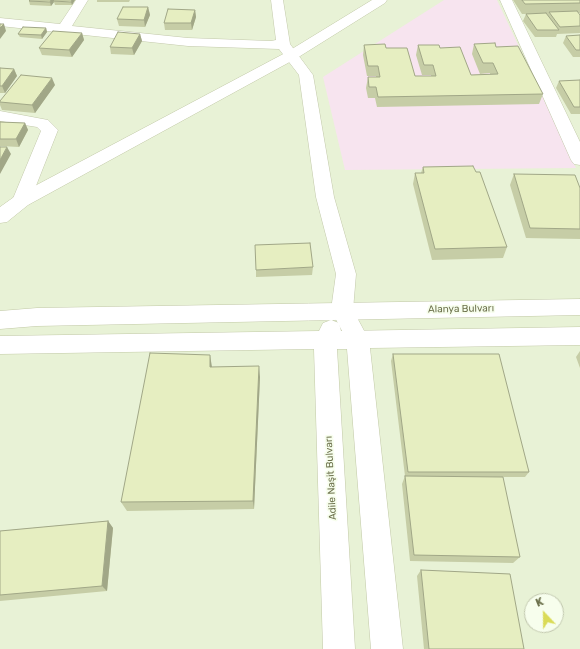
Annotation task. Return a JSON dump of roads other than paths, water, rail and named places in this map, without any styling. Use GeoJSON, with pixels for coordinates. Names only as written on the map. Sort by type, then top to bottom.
{"type":"FeatureCollection","features":[{"type":"Feature","properties":{"kind":"street"},"geometry":{"type":"LineString","coordinates":[[64,28],[82,0]]}},
{"type":"Feature","properties":{"kind":"street"},"geometry":{"type":"LineString","coordinates":[[277,0],[288,49],[306,75],[325,197],[346,274],[342,310],[325,341]]}},
{"type":"Feature","properties":{"kind":"street"},"geometry":{"type":"LineString","coordinates":[[0,217],[21,201],[288,49],[381,0]]}},
{"type":"Feature","properties":{"kind":"street"},"geometry":{"type":"LineString","coordinates":[[506,0],[580,160]]}},
{"type":"Feature","properties":{"kind":"street"},"geometry":{"type":"LineString","coordinates":[[0,22],[188,42],[271,45],[288,49]]}},
{"type":"Feature","properties":{"kind":"street"},"geometry":{"type":"LineString","coordinates":[[0,116],[42,124],[50,130],[21,201]]}},
{"type":"Feature","properties":{"kind":"street","name":"Alanya Bulvarı"},"geometry":{"type":"LineString","coordinates":[[0,320],[37,317],[342,310],[580,307]]}},
{"type":"Feature","properties":{"kind":"street"},"geometry":{"type":"LineString","coordinates":[[342,310],[358,340],[387,649]]}},
{"type":"Feature","properties":{"kind":"street"},"geometry":{"type":"LineString","coordinates":[[0,345],[580,336]]}},
{"type":"Feature","properties":{"kind":"street","name":"Adile Naşit Bulvarı"},"geometry":{"type":"LineString","coordinates":[[325,341],[339,649]]}}]}
